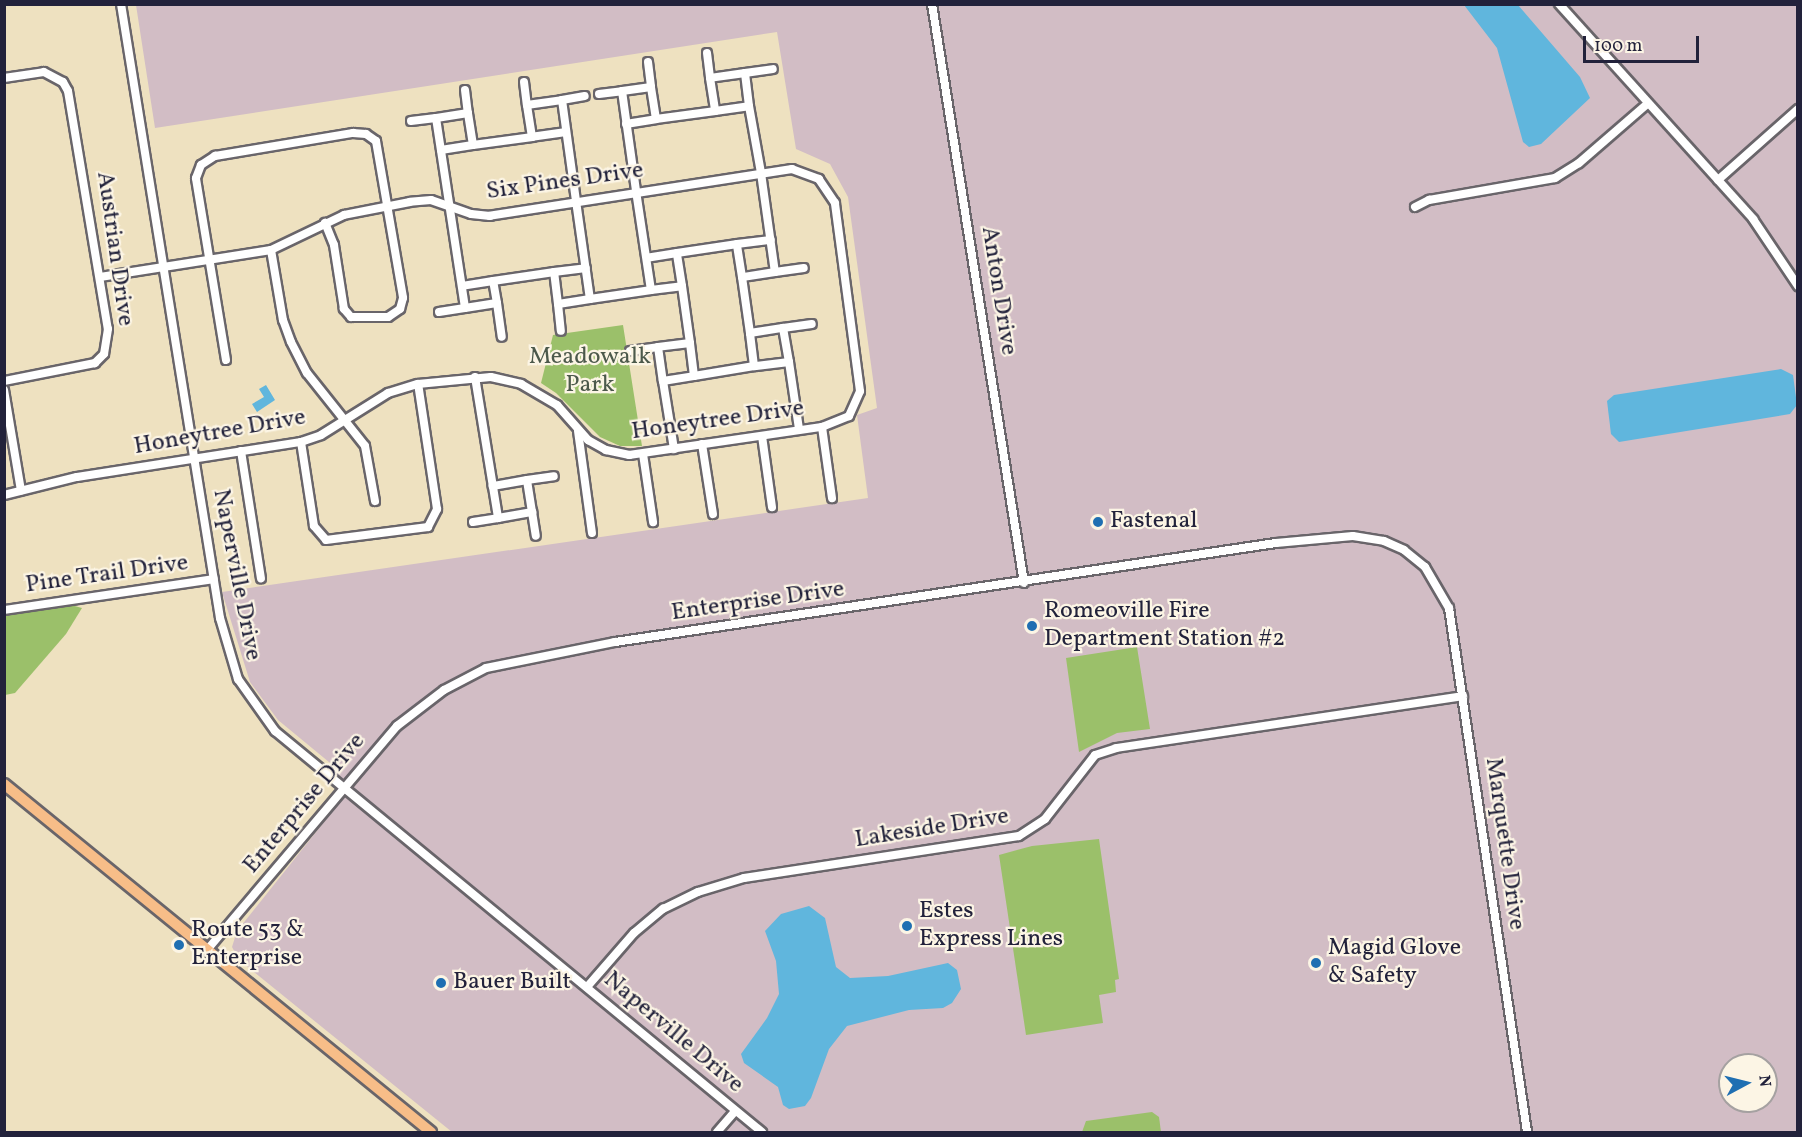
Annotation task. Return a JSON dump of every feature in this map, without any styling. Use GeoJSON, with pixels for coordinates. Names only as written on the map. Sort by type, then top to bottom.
{"type":"FeatureCollection","features":[{"type":"Feature","properties":{"kind":"main road"},"geometry":{"type":"LineString","coordinates":[[4,784],[431,1132]]}},
{"type":"Feature","properties":{"kind":"street","name":"Naperville Drive"},"geometry":{"type":"LineString","coordinates":[[121,4],[214,579],[228,653],[251,702],[275,731],[344,790],[762,1132]]}},
{"type":"Feature","properties":{"kind":"street","name":"Anton Drive"},"geometry":{"type":"LineString","coordinates":[[932,4],[1024,583]]}},
{"type":"Feature","properties":{"kind":"street"},"geometry":{"type":"LineString","coordinates":[[1559,4],[1718,180],[1775,247],[1797,286]]}},
{"type":"Feature","properties":{"kind":"street"},"geometry":{"type":"LineString","coordinates":[[706,53],[715,111]]}},
{"type":"Feature","properties":{"kind":"street"},"geometry":{"type":"LineString","coordinates":[[648,62],[656,119]]}},
{"type":"Feature","properties":{"kind":"street"},"geometry":{"type":"LineString","coordinates":[[710,78],[773,69]]}},
{"type":"Feature","properties":{"kind":"street","name":"Austrian Drive"},"geometry":{"type":"LineString","coordinates":[[4,78],[44,72],[63,82],[72,101],[108,329],[104,354],[80,369],[4,381]]}},
{"type":"Feature","properties":{"kind":"street"},"geometry":{"type":"LineString","coordinates":[[745,73],[775,272]]}},
{"type":"Feature","properties":{"kind":"street"},"geometry":{"type":"LineString","coordinates":[[524,82],[532,137]]}},
{"type":"Feature","properties":{"kind":"street"},"geometry":{"type":"LineString","coordinates":[[599,94],[651,87]]}},
{"type":"Feature","properties":{"kind":"street"},"geometry":{"type":"LineString","coordinates":[[465,90],[473,145]]}},
{"type":"Feature","properties":{"kind":"street"},"geometry":{"type":"LineString","coordinates":[[621,91],[651,290]]}},
{"type":"Feature","properties":{"kind":"street"},"geometry":{"type":"LineString","coordinates":[[527,105],[585,96]]}},
{"type":"Feature","properties":{"kind":"street"},"geometry":{"type":"LineString","coordinates":[[562,100],[590,299]]}},
{"type":"Feature","properties":{"kind":"street"},"geometry":{"type":"LineString","coordinates":[[1415,207],[1429,200],[1556,178],[1580,163],[1647,104]]}},
{"type":"Feature","properties":{"kind":"street"},"geometry":{"type":"LineString","coordinates":[[626,124],[749,106]]}},
{"type":"Feature","properties":{"kind":"street"},"geometry":{"type":"LineString","coordinates":[[1718,180],[1797,109]]}},
{"type":"Feature","properties":{"kind":"street"},"geometry":{"type":"LineString","coordinates":[[411,121],[468,113]]}},
{"type":"Feature","properties":{"kind":"street"},"geometry":{"type":"LineString","coordinates":[[436,118],[465,308]]}},
{"type":"Feature","properties":{"kind":"street"},"geometry":{"type":"LineString","coordinates":[[441,150],[566,132]]}},
{"type":"Feature","properties":{"kind":"street"},"geometry":{"type":"LineString","coordinates":[[226,360],[196,178],[201,165],[214,156],[366,134],[376,141],[380,153],[403,298],[400,309],[388,317],[363,320],[351,317],[344,309],[334,245],[325,223]]}},
{"type":"Feature","properties":{"kind":"street","name":"Six Pines Drive"},"geometry":{"type":"LineString","coordinates":[[100,277],[271,250],[325,223],[388,206],[430,200],[450,208],[490,216],[636,191],[792,169],[807,172],[828,188],[835,203],[847,292]]}},
{"type":"Feature","properties":{"kind":"street"},"geometry":{"type":"LineString","coordinates":[[647,258],[771,240]]}},
{"type":"Feature","properties":{"kind":"street"},"geometry":{"type":"LineString","coordinates":[[737,244],[754,366]]}},
{"type":"Feature","properties":{"kind":"street"},"geometry":{"type":"LineString","coordinates":[[271,250],[283,321],[291,342],[307,373],[365,446],[375,501]]}},
{"type":"Feature","properties":{"kind":"street"},"geometry":{"type":"LineString","coordinates":[[677,253],[694,376]]}},
{"type":"Feature","properties":{"kind":"street"},"geometry":{"type":"LineString","coordinates":[[462,286],[586,268]]}},
{"type":"Feature","properties":{"kind":"street"},"geometry":{"type":"LineString","coordinates":[[742,277],[804,268]]}},
{"type":"Feature","properties":{"kind":"street"},"geometry":{"type":"LineString","coordinates":[[554,272],[561,331]]}},
{"type":"Feature","properties":{"kind":"street"},"geometry":{"type":"LineString","coordinates":[[493,281],[502,337]]}},
{"type":"Feature","properties":{"kind":"street"},"geometry":{"type":"LineString","coordinates":[[558,304],[682,286]]}},
{"type":"Feature","properties":{"kind":"street","name":"Honeytree Drive"},"geometry":{"type":"LineString","coordinates":[[4,495],[77,477],[301,442],[345,420],[388,393],[418,384],[475,377],[507,379],[533,389],[557,405],[578,431],[606,450],[643,454],[822,427],[849,416],[860,391],[847,292]]}},
{"type":"Feature","properties":{"kind":"street"},"geometry":{"type":"LineString","coordinates":[[439,312],[497,303]]}},
{"type":"Feature","properties":{"kind":"street"},"geometry":{"type":"LineString","coordinates":[[750,333],[812,324]]}},
{"type":"Feature","properties":{"kind":"street"},"geometry":{"type":"LineString","coordinates":[[783,328],[799,429]]}},
{"type":"Feature","properties":{"kind":"street"},"geometry":{"type":"LineString","coordinates":[[630,351],[690,343]]}},
{"type":"Feature","properties":{"kind":"street"},"geometry":{"type":"LineString","coordinates":[[658,347],[674,449]]}},
{"type":"Feature","properties":{"kind":"street"},"geometry":{"type":"LineString","coordinates":[[663,381],[789,362]]}},
{"type":"Feature","properties":{"kind":"street"},"geometry":{"type":"LineString","coordinates":[[475,377],[498,518]]}},
{"type":"Feature","properties":{"kind":"street"},"geometry":{"type":"LineString","coordinates":[[301,442],[314,526],[326,540],[419,530],[431,524],[437,508],[418,384]]}},
{"type":"Feature","properties":{"kind":"street"},"geometry":{"type":"LineString","coordinates":[[4,390],[21,491]]}},
{"type":"Feature","properties":{"kind":"street"},"geometry":{"type":"LineString","coordinates":[[822,427],[832,498]]}},
{"type":"Feature","properties":{"kind":"street"},"geometry":{"type":"LineString","coordinates":[[578,431],[592,533]]}},
{"type":"Feature","properties":{"kind":"street"},"geometry":{"type":"LineString","coordinates":[[762,436],[772,507]]}},
{"type":"Feature","properties":{"kind":"street"},"geometry":{"type":"LineString","coordinates":[[702,444],[713,514]]}},
{"type":"Feature","properties":{"kind":"street"},"geometry":{"type":"LineString","coordinates":[[241,451],[261,578]]}},
{"type":"Feature","properties":{"kind":"street"},"geometry":{"type":"LineString","coordinates":[[643,454],[653,522]]}},
{"type":"Feature","properties":{"kind":"street"},"geometry":{"type":"LineString","coordinates":[[493,486],[554,476]]}},
{"type":"Feature","properties":{"kind":"street"},"geometry":{"type":"LineString","coordinates":[[527,480],[536,536]]}},
{"type":"Feature","properties":{"kind":"street"},"geometry":{"type":"LineString","coordinates":[[473,522],[532,512]]}},
{"type":"Feature","properties":{"kind":"street","name":"Enterprise Drive"},"geometry":{"type":"LineString","coordinates":[[207,950],[379,746],[418,708],[489,667],[615,642],[1024,583],[1061,574],[1344,536],[1384,541],[1425,567]]}},
{"type":"Feature","properties":{"kind":"street","name":"Marquette Drive"},"geometry":{"type":"LineString","coordinates":[[1425,567],[1449,608],[1527,1132]]}},
{"type":"Feature","properties":{"kind":"street","name":"Pine Trail Drive"},"geometry":{"type":"LineString","coordinates":[[4,610],[214,579]]}},
{"type":"Feature","properties":{"kind":"street","name":"Lakeside Drive"},"geometry":{"type":"LineString","coordinates":[[587,987],[634,933],[663,909],[698,892],[744,878],[1019,836],[1045,819],[1095,755],[1116,748],[1463,696]]}},
{"type":"Feature","properties":{"kind":"street"},"geometry":{"type":"LineString","coordinates":[[717,1132],[735,1111]]}},
{"type":"Feature","properties":{"kind":"shaded area"},"geometry":{"type":"Polygon","coordinates":[[[136,5],[1797,5],[1797,1132],[452,1132],[239,960],[232,947],[237,931],[336,807],[335,767],[278,720],[250,682],[222,592],[868,498],[857,415],[877,408],[848,197],[830,164],[796,149],[777,32],[155,128],[136,5]]]}},
{"type":"Feature","properties":{"kind":"green space","name":"Meadowalk Park"},"geometry":{"type":"Polygon","coordinates":[[[623,325],[642,446],[620,446],[600,437],[556,393],[541,383],[553,335],[623,325]]]}},
{"type":"Feature","properties":{"kind":"green space"},"geometry":{"type":"Polygon","coordinates":[[[71,605],[82,608],[66,634],[15,693],[5,695],[5,615],[71,605]]]}},
{"type":"Feature","properties":{"kind":"green space"},"geometry":{"type":"Polygon","coordinates":[[[1137,647],[1150,729],[1117,733],[1079,752],[1066,658],[1137,647]]]}},
{"type":"Feature","properties":{"kind":"green space"},"geometry":{"type":"Polygon","coordinates":[[[1099,839],[1119,979],[1115,980],[1116,992],[1099,995],[1103,1023],[1026,1035],[999,855],[1032,846],[1099,839]]]}},
{"type":"Feature","properties":{"kind":"green space"},"geometry":{"type":"Polygon","coordinates":[[[1152,1112],[1159,1117],[1161,1132],[1082,1132],[1086,1121],[1152,1112]]]}},
{"type":"Feature","properties":{"kind":"water"},"geometry":{"type":"Polygon","coordinates":[[[1464,5],[1518,5],[1580,77],[1590,98],[1541,144],[1529,147],[1523,142],[1497,48],[1464,5]]]}},
{"type":"Feature","properties":{"kind":"water"},"geometry":{"type":"Polygon","coordinates":[[[1781,369],[1793,375],[1797,405],[1790,414],[1619,442],[1611,434],[1607,401],[1614,395],[1781,369]]]}},
{"type":"Feature","properties":{"kind":"water"},"geometry":{"type":"Polygon","coordinates":[[[266,385],[275,400],[257,412],[252,404],[264,397],[259,389],[266,385]]]}},
{"type":"Feature","properties":{"kind":"water"},"geometry":{"type":"Polygon","coordinates":[[[809,906],[825,918],[836,967],[850,978],[888,976],[948,963],[957,970],[961,989],[952,1003],[943,1008],[909,1010],[847,1026],[829,1049],[811,1098],[805,1106],[789,1109],[783,1105],[778,1087],[744,1063],[741,1054],[767,1018],[779,994],[776,961],[765,931],[781,914],[809,906]]]}},
{"type":"Feature","properties":{"kind":"place","name":"Fastenal"},"geometry":{"type":"Point","coordinates":[1098,522]}},
{"type":"Feature","properties":{"kind":"place","name":"Romeoville Fire Department Station #2"},"geometry":{"type":"Point","coordinates":[1032,626]}},
{"type":"Feature","properties":{"kind":"place","name":"Estes Express Lines"},"geometry":{"type":"Point","coordinates":[907,926]}},
{"type":"Feature","properties":{"kind":"place","name":"Route 53 & Enterprise"},"geometry":{"type":"Point","coordinates":[179,945]}},
{"type":"Feature","properties":{"kind":"place","name":"Magid Glove & Safety"},"geometry":{"type":"Point","coordinates":[1316,963]}},
{"type":"Feature","properties":{"kind":"place","name":"Bauer Built"},"geometry":{"type":"Point","coordinates":[441,983]}}]}
